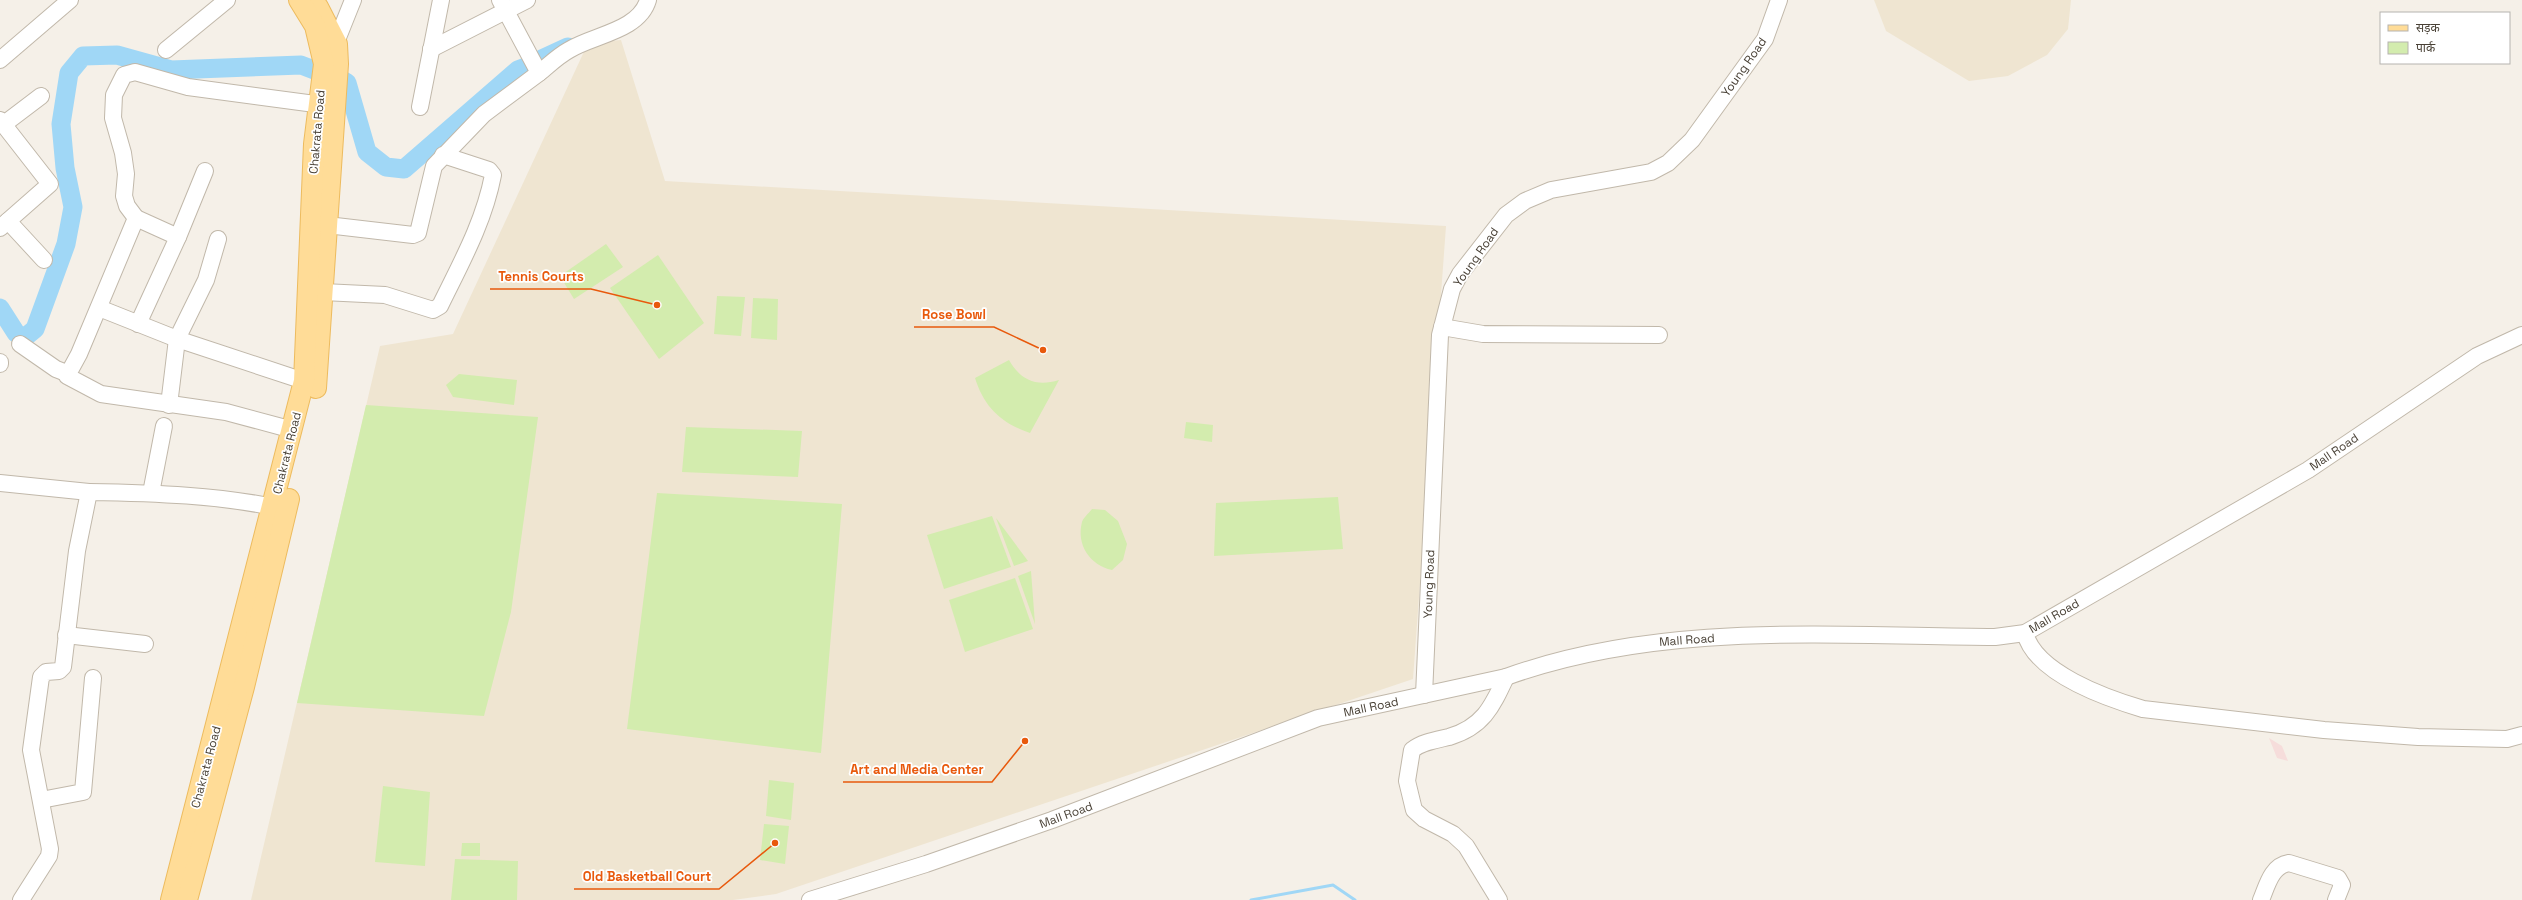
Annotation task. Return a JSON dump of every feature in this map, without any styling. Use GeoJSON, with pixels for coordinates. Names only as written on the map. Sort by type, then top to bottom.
{"type":"FeatureCollection","features":[{"type":"Feature","properties":{"kind":"main road","name":"Chakrata Road"},"geometry":{"type":"LineString","coordinates":[[171,900],[280,508],[318,382],[327,225],[327,106],[324,65],[315,26],[299,0]]}},
{"type":"Feature","properties":{"kind":"main road"},"geometry":{"type":"LineString","coordinates":[[314,0],[337,44]]}},
{"type":"Feature","properties":{"kind":"main road","name":"Chakrata Road"},"geometry":{"type":"LineString","coordinates":[[187,900],[244,687],[280,508],[293,430],[304,381],[314,144],[327,106],[337,44]]}},
{"type":"Feature","properties":{"kind":"street"},"geometry":{"type":"LineString","coordinates":[[0,60],[70,0]]}},
{"type":"Feature","properties":{"kind":"street"},"geometry":{"type":"LineString","coordinates":[[166,50],[227,0]]}},
{"type":"Feature","properties":{"kind":"street"},"geometry":{"type":"LineString","coordinates":[[324,65],[337,44],[354,0]]}},
{"type":"Feature","properties":{"kind":"street"},"geometry":{"type":"LineString","coordinates":[[420,107],[441,0]]}},
{"type":"Feature","properties":{"kind":"street"},"geometry":{"type":"LineString","coordinates":[[431,49],[502,6],[527,0]]}},
{"type":"Feature","properties":{"kind":"street"},"geometry":{"type":"LineString","coordinates":[[327,225],[415,235],[418,233],[430,174],[443,155],[484,114],[569,50],[618,28],[638,16],[648,0]]}},
{"type":"Feature","properties":{"kind":"street","name":"Young Road"},"geometry":{"type":"LineString","coordinates":[[1424,695],[1442,327],[1452,289],[1460,274],[1506,215],[1525,201],[1551,190],[1651,172],[1668,163],[1680,153],[1692,140],[1765,39],[1779,0]]}},
{"type":"Feature","properties":{"kind":"street"},"geometry":{"type":"LineString","coordinates":[[502,6],[539,73]]}},
{"type":"Feature","properties":{"kind":"street"},"geometry":{"type":"LineString","coordinates":[[178,237],[136,218],[127,206],[124,196],[126,174],[124,160],[113,118],[116,90],[124,75],[129,72],[188,87],[327,106]]}},
{"type":"Feature","properties":{"kind":"street"},"geometry":{"type":"LineString","coordinates":[[42,96],[2,122],[50,184],[4,224],[44,260]]}},
{"type":"Feature","properties":{"kind":"street"},"geometry":{"type":"LineString","coordinates":[[323,292],[385,295],[433,310],[440,306],[477,230],[488,201],[493,175],[489,170],[443,155]]}},
{"type":"Feature","properties":{"kind":"street"},"geometry":{"type":"LineString","coordinates":[[138,324],[178,237],[205,171]]}},
{"type":"Feature","properties":{"kind":"street"},"geometry":{"type":"LineString","coordinates":[[136,218],[68,379],[95,392],[169,405],[226,412],[293,430]]}},
{"type":"Feature","properties":{"kind":"street"},"geometry":{"type":"LineString","coordinates":[[169,405],[177,338],[206,280],[218,240]]}},
{"type":"Feature","properties":{"kind":"street"},"geometry":{"type":"LineString","coordinates":[[99,308],[177,338],[304,381]]}},
{"type":"Feature","properties":{"kind":"street"},"geometry":{"type":"LineString","coordinates":[[1442,327],[1483,334],[1659,335]]}},
{"type":"Feature","properties":{"kind":"street","name":"Mall Road"},"geometry":{"type":"LineString","coordinates":[[810,900],[926,864],[1052,820],[1318,718],[1506,677],[1535,666],[1638,644],[1687,639],[1772,635],[1995,637],[2025,633],[2308,470],[2477,356],[2522,335]]}},
{"type":"Feature","properties":{"kind":"street"},"geometry":{"type":"LineString","coordinates":[[20,344],[56,369],[69,374]]}},
{"type":"Feature","properties":{"kind":"street"},"geometry":{"type":"LineString","coordinates":[[151,493],[164,426]]}},
{"type":"Feature","properties":{"kind":"street"},"geometry":{"type":"LineString","coordinates":[[0,483],[89,492],[151,493],[243,502],[280,508]]}},
{"type":"Feature","properties":{"kind":"street"},"geometry":{"type":"LineString","coordinates":[[21,900],[49,856],[50,849],[31,741],[41,677],[46,672],[62,670],[77,551],[89,492]]}},
{"type":"Feature","properties":{"kind":"street"},"geometry":{"type":"LineString","coordinates":[[2025,633],[2031,649],[2060,673],[2124,703],[2143,709],[2324,730],[2418,737],[2507,739],[2522,735]]}},
{"type":"Feature","properties":{"kind":"street"},"geometry":{"type":"LineString","coordinates":[[66,635],[145,644]]}},
{"type":"Feature","properties":{"kind":"street"},"geometry":{"type":"LineString","coordinates":[[1499,900],[1466,846],[1453,834],[1424,819],[1414,810],[1407,781],[1412,750],[1418,746],[1458,734],[1481,722],[1493,704],[1506,677]]}},
{"type":"Feature","properties":{"kind":"street"},"geometry":{"type":"LineString","coordinates":[[41,800],[82,792],[93,678]]}},
{"type":"Feature","properties":{"kind":"street"},"geometry":{"type":"LineString","coordinates":[[2261,900],[2275,870],[2283,864],[2289,863],[2338,878],[2342,885],[2336,900]]}},
{"type":"Feature","properties":{"kind":"shaded area"},"geometry":{"type":"Polygon","coordinates":[[[1874,0],[2071,0],[2068,29],[2047,55],[2008,76],[1969,81],[1886,31],[1874,0]]]}},
{"type":"Feature","properties":{"kind":"shaded area"},"geometry":{"type":"Polygon","coordinates":[[[621,40],[665,181],[1446,226],[1413,679],[776,894],[733,900],[251,900],[380,346],[453,334],[588,43],[621,40]]]}},
{"type":"Feature","properties":{"kind":"shaded area"},"geometry":{"type":"Polygon","coordinates":[[[2269,738],[2282,746],[2288,761],[2277,758],[2269,738]]]}},
{"type":"Feature","properties":{"kind":"green space"},"geometry":{"type":"Polygon","coordinates":[[[606,244],[623,267],[574,299],[560,276],[606,244]]]}},
{"type":"Feature","properties":{"kind":"green space"},"geometry":{"type":"Polygon","coordinates":[[[658,255],[704,323],[659,359],[610,288],[658,255]]]}},
{"type":"Feature","properties":{"kind":"green space"},"geometry":{"type":"Polygon","coordinates":[[[717,296],[745,297],[741,336],[714,334],[717,296]]]}},
{"type":"Feature","properties":{"kind":"green space"},"geometry":{"type":"Polygon","coordinates":[[[753,298],[778,299],[777,340],[751,338],[753,298]]]}},
{"type":"Feature","properties":{"kind":"green space"},"geometry":{"type":"Polygon","coordinates":[[[1009,360],[1019,373],[1030,380],[1044,383],[1059,380],[1030,433],[1010,424],[995,413],[983,397],[975,378],[1009,360]]]}},
{"type":"Feature","properties":{"kind":"green space"},"geometry":{"type":"Polygon","coordinates":[[[459,374],[517,380],[514,405],[453,397],[446,385],[459,374]]]}},
{"type":"Feature","properties":{"kind":"green space"},"geometry":{"type":"Polygon","coordinates":[[[366,405],[538,417],[511,612],[484,716],[297,703],[366,405]]]}},
{"type":"Feature","properties":{"kind":"green space"},"geometry":{"type":"Polygon","coordinates":[[[1186,422],[1213,425],[1212,442],[1184,438],[1186,422]]]}},
{"type":"Feature","properties":{"kind":"green space"},"geometry":{"type":"Polygon","coordinates":[[[686,427],[802,431],[798,477],[682,472],[686,427]]]}},
{"type":"Feature","properties":{"kind":"green space"},"geometry":{"type":"Polygon","coordinates":[[[657,493],[842,504],[821,753],[627,729],[657,493]]]}},
{"type":"Feature","properties":{"kind":"green space"},"geometry":{"type":"Polygon","coordinates":[[[1338,497],[1343,549],[1214,556],[1216,503],[1338,497]]]}},
{"type":"Feature","properties":{"kind":"green space"},"geometry":{"type":"Polygon","coordinates":[[[1092,509],[1105,510],[1118,521],[1127,544],[1123,560],[1112,570],[1097,564],[1086,553],[1083,546],[1081,538],[1082,522],[1092,509]]]}},
{"type":"Feature","properties":{"kind":"green space"},"geometry":{"type":"Polygon","coordinates":[[[992,516],[1011,567],[944,589],[927,535],[992,516]]]}},
{"type":"Feature","properties":{"kind":"green space"},"geometry":{"type":"Polygon","coordinates":[[[996,518],[1028,561],[1014,566],[996,518]]]}},
{"type":"Feature","properties":{"kind":"green space"},"geometry":{"type":"Polygon","coordinates":[[[1031,571],[1035,624],[1018,576],[1031,571]]]}},
{"type":"Feature","properties":{"kind":"green space"},"geometry":{"type":"Polygon","coordinates":[[[1015,578],[1033,629],[965,652],[949,600],[1015,578]]]}},
{"type":"Feature","properties":{"kind":"green space"},"geometry":{"type":"Polygon","coordinates":[[[769,780],[794,783],[791,820],[766,816],[769,780]]]}},
{"type":"Feature","properties":{"kind":"green space"},"geometry":{"type":"Polygon","coordinates":[[[383,786],[430,792],[425,866],[375,862],[383,786]]]}},
{"type":"Feature","properties":{"kind":"green space"},"geometry":{"type":"Polygon","coordinates":[[[764,824],[789,826],[785,864],[760,860],[764,824]]]}},
{"type":"Feature","properties":{"kind":"green space"},"geometry":{"type":"Polygon","coordinates":[[[462,843],[480,843],[480,856],[461,856],[462,843]]]}},
{"type":"Feature","properties":{"kind":"green space"},"geometry":{"type":"Polygon","coordinates":[[[455,859],[518,861],[517,900],[451,900],[455,859]]]}},
{"type":"Feature","properties":{"kind":"waterway"},"geometry":{"type":"LineString","coordinates":[[542,59],[568,47]]}},
{"type":"Feature","properties":{"kind":"waterway"},"geometry":{"type":"LineString","coordinates":[[0,308],[16,333],[24,338],[35,329],[66,244],[73,207],[65,168],[61,124],[69,73],[83,56],[117,55],[171,70],[301,65],[314,70]]}},
{"type":"Feature","properties":{"kind":"waterway"},"geometry":{"type":"LineString","coordinates":[[342,80],[347,83],[367,152],[386,167],[404,169],[518,70],[526,67]]}},
{"type":"Feature","properties":{"kind":"waterway"},"geometry":{"type":"LineString","coordinates":[[1251,900],[1333,885],[1355,900]]}},
{"type":"Feature","properties":{"kind":"place","name":"Tennis Courts"},"geometry":{"type":"Point","coordinates":[657,305]}},
{"type":"Feature","properties":{"kind":"place","name":"Rose Bowl"},"geometry":{"type":"Point","coordinates":[1043,350]}},
{"type":"Feature","properties":{"kind":"place","name":"Art and Media Center"},"geometry":{"type":"Point","coordinates":[1025,741]}},
{"type":"Feature","properties":{"kind":"place","name":"Old Basketball Court"},"geometry":{"type":"Point","coordinates":[775,843]}}]}
